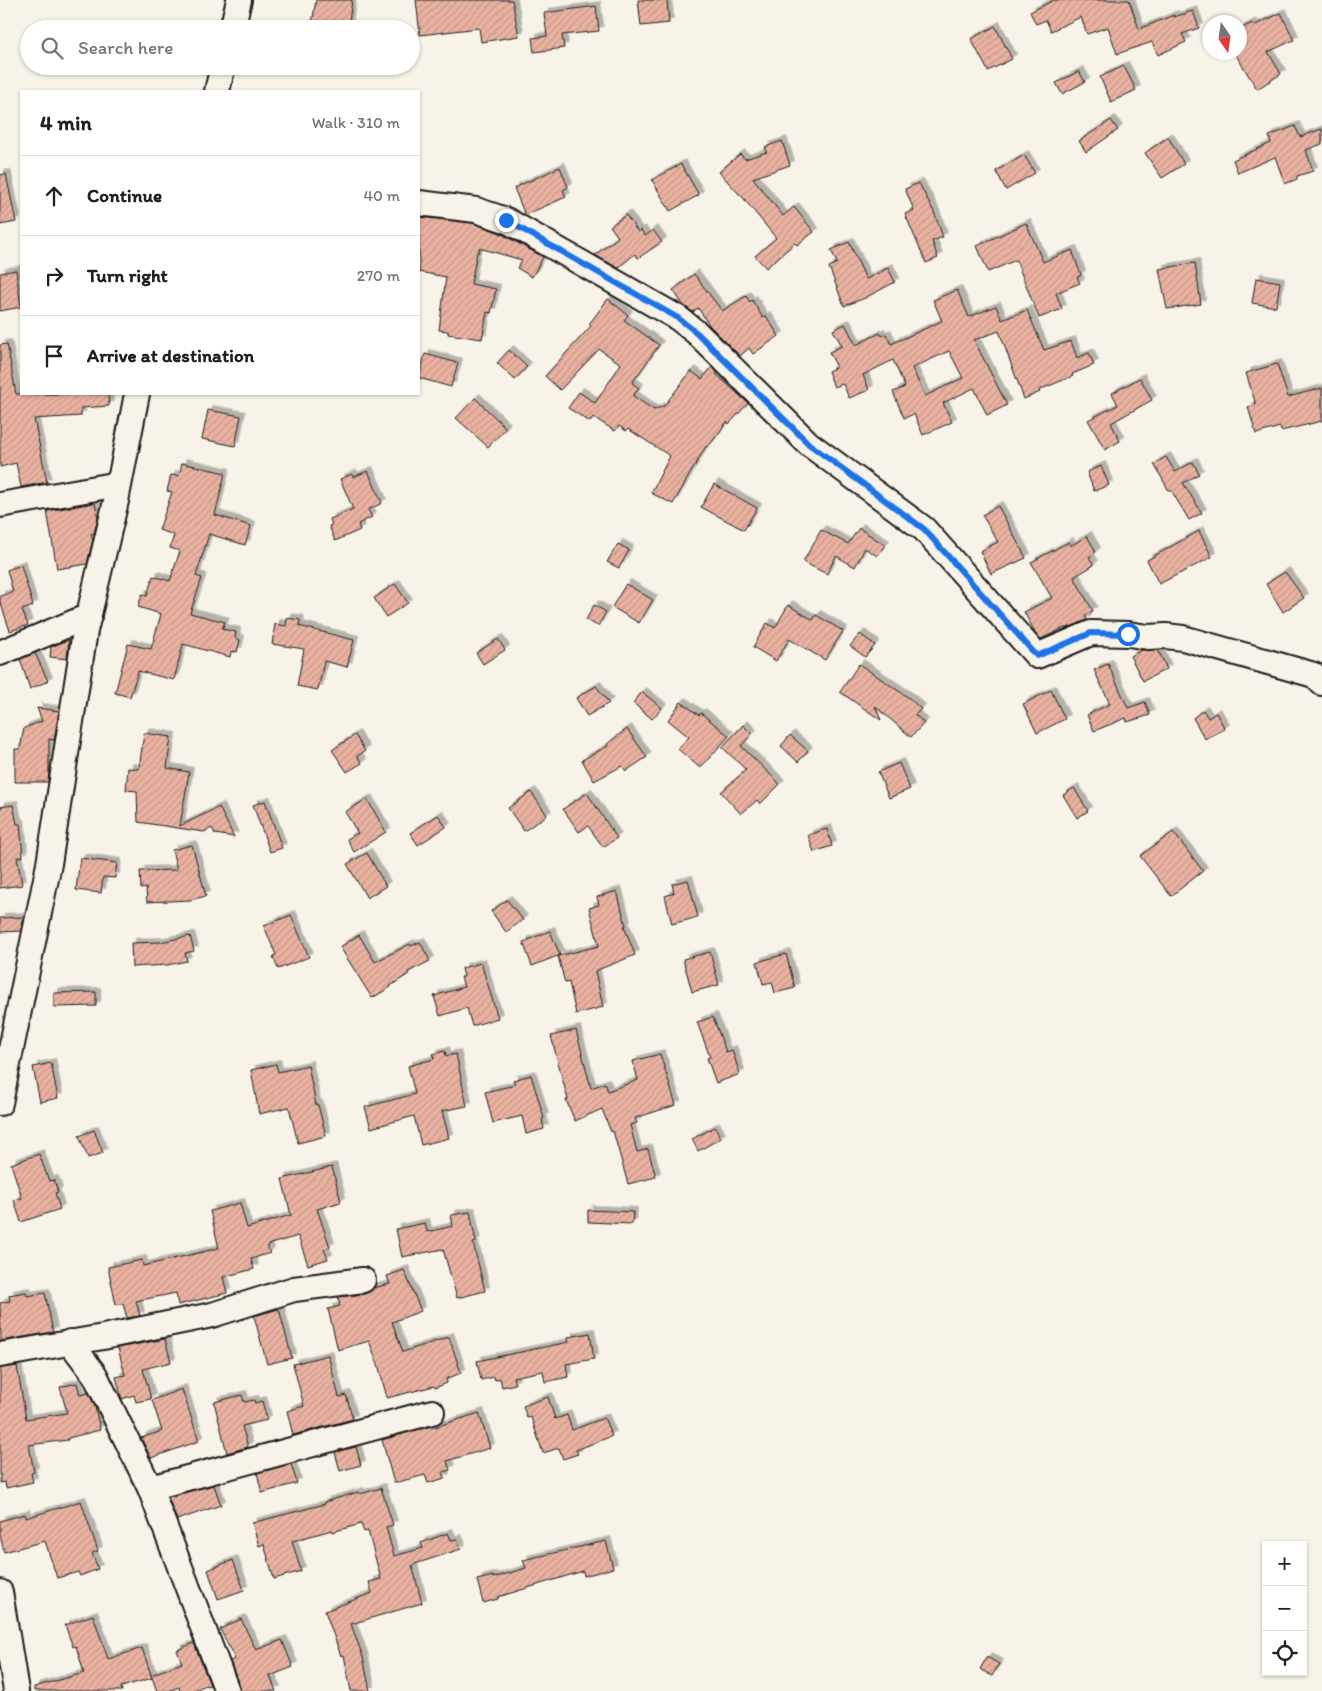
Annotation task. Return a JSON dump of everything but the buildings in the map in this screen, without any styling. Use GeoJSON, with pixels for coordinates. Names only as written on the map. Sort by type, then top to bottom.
{"type":"FeatureCollection","features":[{"type":"Feature","properties":{"kind":"street"},"geometry":{"type":"LineString","coordinates":[[234,20],[239,0]]}},
{"type":"Feature","properties":{"kind":"street"},"geometry":{"type":"LineString","coordinates":[[217,90],[221,75]]}},
{"type":"Feature","properties":{"kind":"street"},"geometry":{"type":"LineString","coordinates":[[420,203],[476,210],[506,220],[678,318],[697,333],[809,444],[924,529],[1037,656],[1091,633],[1183,638],[1314,675],[1322,683]]}},
{"type":"Feature","properties":{"kind":"street"},"geometry":{"type":"LineString","coordinates":[[0,1103],[49,864],[88,616],[120,484],[137,395]]}},
{"type":"Feature","properties":{"kind":"street"},"geometry":{"type":"LineString","coordinates":[[0,506],[120,484]]}},
{"type":"Feature","properties":{"kind":"street"},"geometry":{"type":"LineString","coordinates":[[0,653],[88,616]]}},
{"type":"Feature","properties":{"kind":"street"},"geometry":{"type":"LineString","coordinates":[[0,1355],[212,1316],[294,1289],[363,1280]]}},
{"type":"Feature","properties":{"kind":"street"},"geometry":{"type":"LineString","coordinates":[[70,1342],[95,1375],[150,1488],[227,1691]]}},
{"type":"Feature","properties":{"kind":"street"},"geometry":{"type":"LineString","coordinates":[[150,1488],[432,1412]]}},
{"type":"Feature","properties":{"kind":"street"},"geometry":{"type":"LineString","coordinates":[[0,1592],[16,1691]]}},
{"type":"Feature","properties":{"kind":"route"},"geometry":{"type":"LineString","coordinates":[[506,220],[678,318],[697,333],[809,444],[924,529],[1037,656],[1091,633],[1128,634]]}}]}
